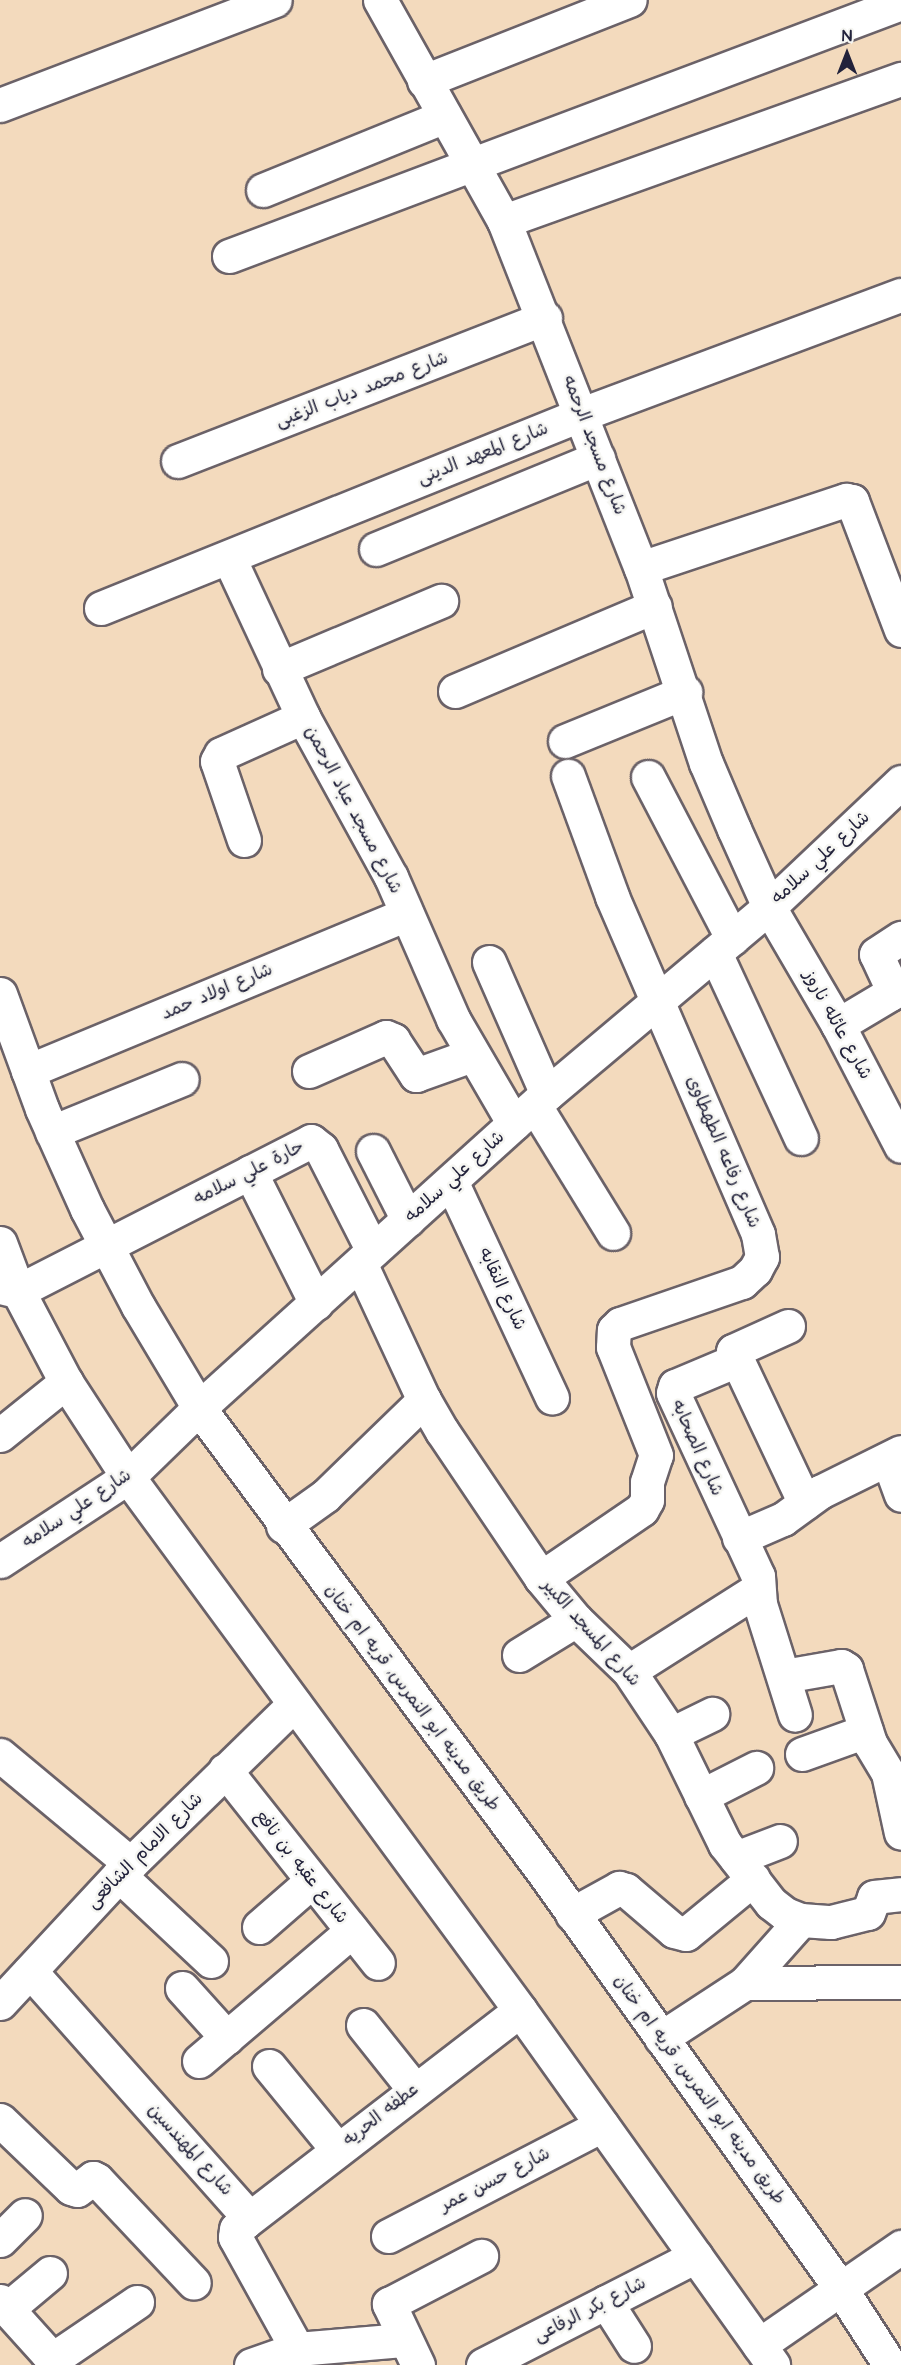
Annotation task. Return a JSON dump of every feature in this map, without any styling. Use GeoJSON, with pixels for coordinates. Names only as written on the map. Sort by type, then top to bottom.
{"type":"FeatureCollection","features":[{"type":"Feature","properties":{"kind":"street"},"geometry":{"type":"LineString","coordinates":[[0,105],[275,0]]}},
{"type":"Feature","properties":{"kind":"street","name":"شارع مسجد الرحمه"},"geometry":{"type":"LineString","coordinates":[[381,0],[423,81],[504,220],[545,318],[641,568],[685,692],[706,763],[769,907]]}},
{"type":"Feature","properties":{"kind":"street"},"geometry":{"type":"LineString","coordinates":[[423,81],[630,0]]}},
{"type":"Feature","properties":{"kind":"street"},"geometry":{"type":"LineString","coordinates":[[229,256],[901,3]]}},
{"type":"Feature","properties":{"kind":"street"},"geometry":{"type":"LineString","coordinates":[[504,220],[901,79]]}},
{"type":"Feature","properties":{"kind":"street"},"geometry":{"type":"LineString","coordinates":[[263,190],[445,116]]}},
{"type":"Feature","properties":{"kind":"street","name":"شارع المعهد الدينى"},"geometry":{"type":"LineString","coordinates":[[101,608],[582,414],[901,296]]}},
{"type":"Feature","properties":{"kind":"street","name":"شارع محمد دياب الزغبى"},"geometry":{"type":"LineString","coordinates":[[178,461],[545,318]]}},
{"type":"Feature","properties":{"kind":"street"},"geometry":{"type":"LineString","coordinates":[[375,549],[598,458]]}},
{"type":"Feature","properties":{"kind":"street"},"geometry":{"type":"LineString","coordinates":[[641,568],[846,500],[852,501],[901,630]]}},
{"type":"Feature","properties":{"kind":"street","name":"شارع مسجد عباد الرحمن"},"geometry":{"type":"LineString","coordinates":[[229,558],[303,717],[374,842],[472,1055],[532,1108]]}},
{"type":"Feature","properties":{"kind":"street"},"geometry":{"type":"LineString","coordinates":[[279,669],[441,601]]}},
{"type":"Feature","properties":{"kind":"street"},"geometry":{"type":"LineString","coordinates":[[455,691],[655,606]]}},
{"type":"Feature","properties":{"kind":"street"},"geometry":{"type":"LineString","coordinates":[[565,741],[685,692]]}},
{"type":"Feature","properties":{"kind":"street"},"geometry":{"type":"LineString","coordinates":[[244,840],[217,761],[221,754],[303,717]]}},
{"type":"Feature","properties":{"kind":"street"},"geometry":{"type":"LineString","coordinates":[[568,776],[612,896],[658,1001]]}},
{"type":"Feature","properties":{"kind":"street"},"geometry":{"type":"LineString","coordinates":[[648,777],[723,945],[801,1138]]}},
{"type":"Feature","properties":{"kind":"street","name":"شارع علي سلامه"},"geometry":{"type":"LineString","coordinates":[[0,1561],[129,1477],[199,1408],[450,1181],[532,1108],[769,907],[901,782]]}},
{"type":"Feature","properties":{"kind":"street","name":"شارع عائله ناروز"},"geometry":{"type":"LineString","coordinates":[[769,907],[838,1025],[901,1146]]}},
{"type":"Feature","properties":{"kind":"street","name":"شارع اولاد حمد"},"geometry":{"type":"LineString","coordinates":[[28,1071],[407,914]]}},
{"type":"Feature","properties":{"kind":"street"},"geometry":{"type":"LineString","coordinates":[[838,1025],[890,994],[891,986],[876,954],[901,938]]}},
{"type":"Feature","properties":{"kind":"street"},"geometry":{"type":"LineString","coordinates":[[489,962],[532,1108],[613,1233]]}},
{"type":"Feature","properties":{"kind":"street","name":"طريق مدينه ابو النمرس, قريه ام خنان"},"geometry":{"type":"LineString","coordinates":[[0,994],[52,1132],[106,1245],[199,1408],[283,1526],[662,2038],[841,2289],[890,2365]]}},
{"type":"Feature","properties":{"kind":"street","name":"شارع رفاعه الطهطاوى"},"geometry":{"type":"LineString","coordinates":[[541,1578],[642,1509],[647,1500],[647,1482],[656,1464],[656,1455],[613,1347],[614,1330],[620,1324],[742,1282],[755,1270],[762,1257],[758,1234],[658,1001]]}},
{"type":"Feature","properties":{"kind":"street"},"geometry":{"type":"LineString","coordinates":[[309,1071],[386,1037],[393,1040],[416,1075],[472,1055]]}},
{"type":"Feature","properties":{"kind":"street"},"geometry":{"type":"LineString","coordinates":[[52,1132],[182,1079]]}},
{"type":"Feature","properties":{"kind":"street","name":"حارة علي سلامه"},"geometry":{"type":"LineString","coordinates":[[9,1289],[106,1245],[305,1144],[317,1144],[367,1257]]}},
{"type":"Feature","properties":{"kind":"street"},"geometry":{"type":"LineString","coordinates":[[373,1151],[408,1220]]}},
{"type":"Feature","properties":{"kind":"street"},"geometry":{"type":"LineString","coordinates":[[250,1172],[316,1303]]}},
{"type":"Feature","properties":{"kind":"street","name":"شارع النقابه"},"geometry":{"type":"LineString","coordinates":[[450,1181],[552,1398]]}},
{"type":"Feature","properties":{"kind":"street"},"geometry":{"type":"LineString","coordinates":[[0,1243],[9,1289],[66,1382],[129,1477],[520,2010],[766,2355],[841,2289],[901,2247]]}},
{"type":"Feature","properties":{"kind":"street","name":"شارع المسجد الكبير"},"geometry":{"type":"LineString","coordinates":[[367,1257],[424,1400],[541,1578],[576,1620],[628,1671],[671,1734],[701,1796],[744,1869],[771,1903],[785,1914],[801,1920],[848,1919],[868,1913],[874,1897],[901,1894]]}},
{"type":"Feature","properties":{"kind":"street"},"geometry":{"type":"LineString","coordinates":[[788,1326],[735,1347],[737,1360],[805,1503]]}},
{"type":"Feature","properties":{"kind":"street","name":"شارع الصحابه"},"geometry":{"type":"LineString","coordinates":[[737,1360],[675,1386],[673,1393],[738,1538],[758,1576],[758,1589],[795,1715]]}},
{"type":"Feature","properties":{"kind":"street"},"geometry":{"type":"LineString","coordinates":[[0,1435],[66,1382]]}},
{"type":"Feature","properties":{"kind":"street"},"geometry":{"type":"LineString","coordinates":[[283,1526],[325,1496],[424,1400]]}},
{"type":"Feature","properties":{"kind":"street"},"geometry":{"type":"LineString","coordinates":[[738,1538],[783,1520],[805,1503],[895,1455],[901,1495]]}},
{"type":"Feature","properties":{"kind":"street"},"geometry":{"type":"LineString","coordinates":[[628,1671],[758,1589]]}},
{"type":"Feature","properties":{"kind":"street"},"geometry":{"type":"LineString","coordinates":[[519,1655],[576,1620]]}},
{"type":"Feature","properties":{"kind":"street"},"geometry":{"type":"LineString","coordinates":[[784,1676],[841,1666],[846,1669],[866,1731],[885,1764],[901,1833]]}},
{"type":"Feature","properties":{"kind":"street","name":"شارع الامام الشافعى"},"geometry":{"type":"LineString","coordinates":[[0,2003],[125,1870],[294,1704]]}},
{"type":"Feature","properties":{"kind":"street"},"geometry":{"type":"LineString","coordinates":[[671,1734],[712,1714]]}},
{"type":"Feature","properties":{"kind":"street"},"geometry":{"type":"LineString","coordinates":[[802,1754],[866,1731]]}},
{"type":"Feature","properties":{"kind":"street"},"geometry":{"type":"LineString","coordinates":[[0,1755],[125,1870],[211,1961]]}},
{"type":"Feature","properties":{"kind":"street"},"geometry":{"type":"LineString","coordinates":[[701,1796],[756,1768]]}},
{"type":"Feature","properties":{"kind":"street","name":"شارع عقبه بن نافع"},"geometry":{"type":"LineString","coordinates":[[225,1770],[378,1963]]}},
{"type":"Feature","properties":{"kind":"street"},"geometry":{"type":"LineString","coordinates":[[572,1914],[619,1888],[626,1890],[674,1931],[686,1934],[744,1869],[780,1841]]}},
{"type":"Feature","properties":{"kind":"street"},"geometry":{"type":"LineString","coordinates":[[259,1927],[312,1881]]}},
{"type":"Feature","properties":{"kind":"street"},"geometry":{"type":"LineString","coordinates":[[662,2038],[745,1983],[801,1920]]}},
{"type":"Feature","properties":{"kind":"street"},"geometry":{"type":"LineString","coordinates":[[199,2061],[352,1931]]}},
{"type":"Feature","properties":{"kind":"street","name":"شارع المهندسين"},"geometry":{"type":"LineString","coordinates":[[30,1971],[241,2207],[245,2222]]}},
{"type":"Feature","properties":{"kind":"street"},"geometry":{"type":"LineString","coordinates":[[745,1983],[901,1982]]}},
{"type":"Feature","properties":{"kind":"street"},"geometry":{"type":"LineString","coordinates":[[182,1988],[227,2038]]}},
{"type":"Feature","properties":{"kind":"street","name":"عطفه الحريه"},"geometry":{"type":"LineString","coordinates":[[245,2222],[414,2089],[520,2010]]}},
{"type":"Feature","properties":{"kind":"street"},"geometry":{"type":"LineString","coordinates":[[363,2025],[414,2089]]}},
{"type":"Feature","properties":{"kind":"street"},"geometry":{"type":"LineString","coordinates":[[269,2066],[337,2149]]}},
{"type":"Feature","properties":{"kind":"street"},"geometry":{"type":"LineString","coordinates":[[0,2120],[71,2188],[77,2190],[93,2178],[97,2180],[194,2283]]}},
{"type":"Feature","properties":{"kind":"street","name":"شارع حسن عمر"},"geometry":{"type":"LineString","coordinates":[[388,2236],[602,2125]]}},
{"type":"Feature","properties":{"kind":"street"},"geometry":{"type":"LineString","coordinates":[[0,2240],[25,2215]]}},
{"type":"Feature","properties":{"kind":"street"},"geometry":{"type":"LineString","coordinates":[[245,2222],[236,2229],[235,2238],[297,2349]]}},
{"type":"Feature","properties":{"kind":"street"},"geometry":{"type":"LineString","coordinates":[[258,2364],[297,2349],[350,2355],[410,2353],[389,2304],[481,2256]]}},
{"type":"Feature","properties":{"kind":"street","name":"شارع بكر الرفاعى"},"geometry":{"type":"LineString","coordinates":[[483,2365],[533,2354],[606,2302],[696,2256]]}},
{"type":"Feature","properties":{"kind":"street"},"geometry":{"type":"LineString","coordinates":[[50,2273],[4,2305],[47,2353],[56,2356],[136,2302]]}},
{"type":"Feature","properties":{"kind":"street"},"geometry":{"type":"LineString","coordinates":[[606,2302],[634,2346]]}}]}
